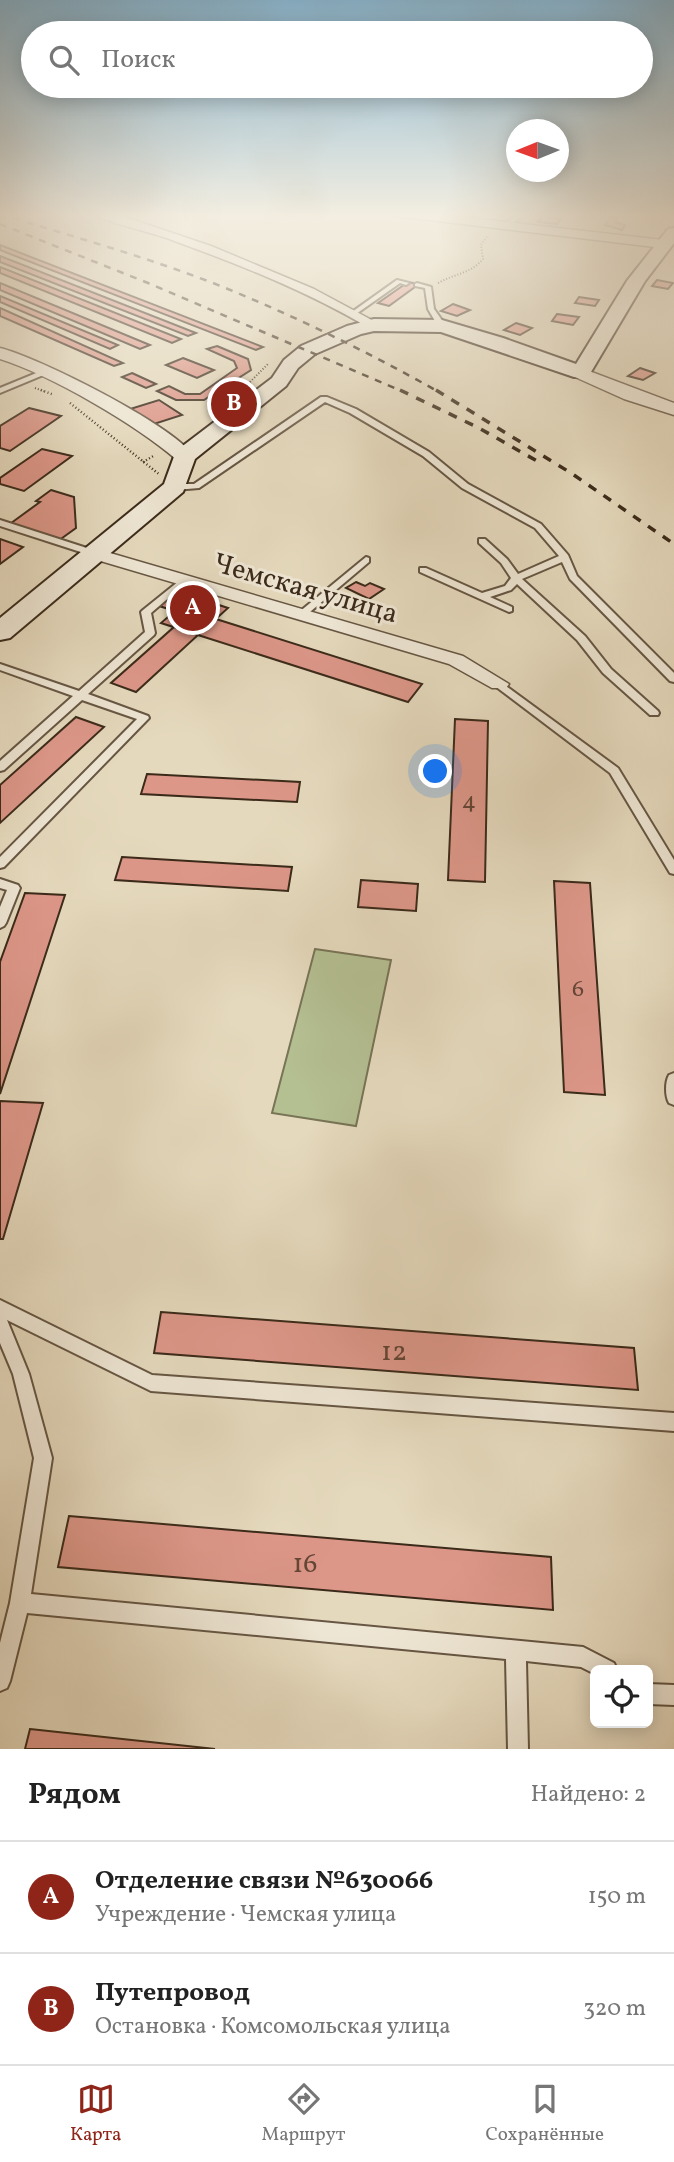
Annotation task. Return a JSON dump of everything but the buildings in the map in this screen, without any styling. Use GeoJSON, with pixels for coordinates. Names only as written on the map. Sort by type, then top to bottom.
{"type":"FeatureCollection","features":[{"type":"Feature","properties":{"kind":"main road"},"geometry":{"type":"LineString","coordinates":[[0,632],[175,487],[184,456],[279,382],[291,364],[308,350],[361,323],[442,326],[496,342],[581,373],[632,295]]}},
{"type":"Feature","properties":{"kind":"street"},"geometry":{"type":"LineString","coordinates":[[308,295],[361,323]]}},
{"type":"Feature","properties":{"kind":"street"},"geometry":{"type":"LineString","coordinates":[[0,353],[28,361],[49,371],[164,438],[184,456]]}},
{"type":"Feature","properties":{"kind":"street"},"geometry":{"type":"LineString","coordinates":[[581,373],[631,395],[674,409]]}},
{"type":"Feature","properties":{"kind":"street","name":"Чемская улица"},"geometry":{"type":"LineString","coordinates":[[93,553],[456,660],[499,684]]}},
{"type":"Feature","properties":{"kind":"lane"},"geometry":{"type":"LineString","coordinates":[[361,323],[387,295]]}},
{"type":"Feature","properties":{"kind":"lane"},"geometry":{"type":"LineString","coordinates":[[429,295],[430,309],[442,326]]}},
{"type":"Feature","properties":{"kind":"lane"},"geometry":{"type":"LineString","coordinates":[[0,391],[49,371]]}},
{"type":"Feature","properties":{"kind":"lane"},"geometry":{"type":"LineString","coordinates":[[175,487],[195,486],[324,399],[353,411],[426,454],[465,486],[538,526],[565,556],[573,577],[674,679]]}},
{"type":"Feature","properties":{"kind":"lane"},"geometry":{"type":"LineString","coordinates":[[0,523],[93,553]]}},
{"type":"Feature","properties":{"kind":"lane"},"geometry":{"type":"LineString","coordinates":[[482,541],[504,561],[516,578],[582,638],[607,671],[654,713]]}},
{"type":"Feature","properties":{"kind":"lane"},"geometry":{"type":"LineString","coordinates":[[480,597],[508,588],[516,578],[565,556]]}},
{"type":"Feature","properties":{"kind":"lane"},"geometry":{"type":"LineString","coordinates":[[302,615],[366,560]]}},
{"type":"Feature","properties":{"kind":"lane"},"geometry":{"type":"LineString","coordinates":[[423,570],[509,609]]}},
{"type":"Feature","properties":{"kind":"lane"},"geometry":{"type":"LineString","coordinates":[[0,767],[150,633],[146,612],[184,580]]}},
{"type":"Feature","properties":{"kind":"lane"},"geometry":{"type":"LineString","coordinates":[[0,667],[144,718],[0,864]]}},
{"type":"Feature","properties":{"kind":"lane"},"geometry":{"type":"LineString","coordinates":[[499,684],[614,771],[674,870]]}},
{"type":"Feature","properties":{"kind":"lane"},"geometry":{"type":"LineString","coordinates":[[0,883],[14,888],[0,923]]}},
{"type":"Feature","properties":{"kind":"lane"},"geometry":{"type":"LineString","coordinates":[[674,1079],[674,1099]]}},
{"type":"Feature","properties":{"kind":"lane"},"geometry":{"type":"LineString","coordinates":[[0,1308],[151,1383],[674,1422]]}},
{"type":"Feature","properties":{"kind":"lane"},"geometry":{"type":"LineString","coordinates":[[0,1322],[21,1374],[43,1458],[20,1603],[0,1681]]}},
{"type":"Feature","properties":{"kind":"lane"},"geometry":{"type":"LineString","coordinates":[[20,1603],[583,1657],[598,1665]]}},
{"type":"Feature","properties":{"kind":"lane"},"geometry":{"type":"LineString","coordinates":[[516,1650],[518,1749]]}},
{"type":"Feature","properties":{"kind":"lane"},"geometry":{"type":"LineString","coordinates":[[653,1693],[674,1695]]}},
{"type":"Feature","properties":{"kind":"path"},"geometry":{"type":"LineString","coordinates":[[430,309],[436,307],[437,295]]}},
{"type":"Feature","properties":{"kind":"path"},"geometry":{"type":"LineString","coordinates":[[20,383],[54,395]]}},
{"type":"Feature","properties":{"kind":"path"},"geometry":{"type":"LineString","coordinates":[[66,399],[175,487]]}},
{"type":"Feature","properties":{"kind":"green space"},"geometry":{"type":"Polygon","coordinates":[[[315,949],[391,960],[356,1126],[272,1113],[315,949]]]}},
{"type":"Feature","properties":{"kind":"railway"},"geometry":{"type":"LineString","coordinates":[[175,295],[404,392]]}},
{"type":"Feature","properties":{"kind":"railway"},"geometry":{"type":"LineString","coordinates":[[241,295],[328,334],[439,392]]}},
{"type":"Feature","properties":{"kind":"railway"},"geometry":{"type":"LineString","coordinates":[[400,390],[479,428],[537,461]]}},
{"type":"Feature","properties":{"kind":"railway"},"geometry":{"type":"LineString","coordinates":[[436,390],[571,473],[674,544]]}},
{"type":"Feature","properties":{"kind":"place","name":"Путепровод"},"geometry":{"type":"Point","coordinates":[234,404]}},
{"type":"Feature","properties":{"kind":"place","name":"Отделение связи №630066"},"geometry":{"type":"Point","coordinates":[193,608]}}]}
